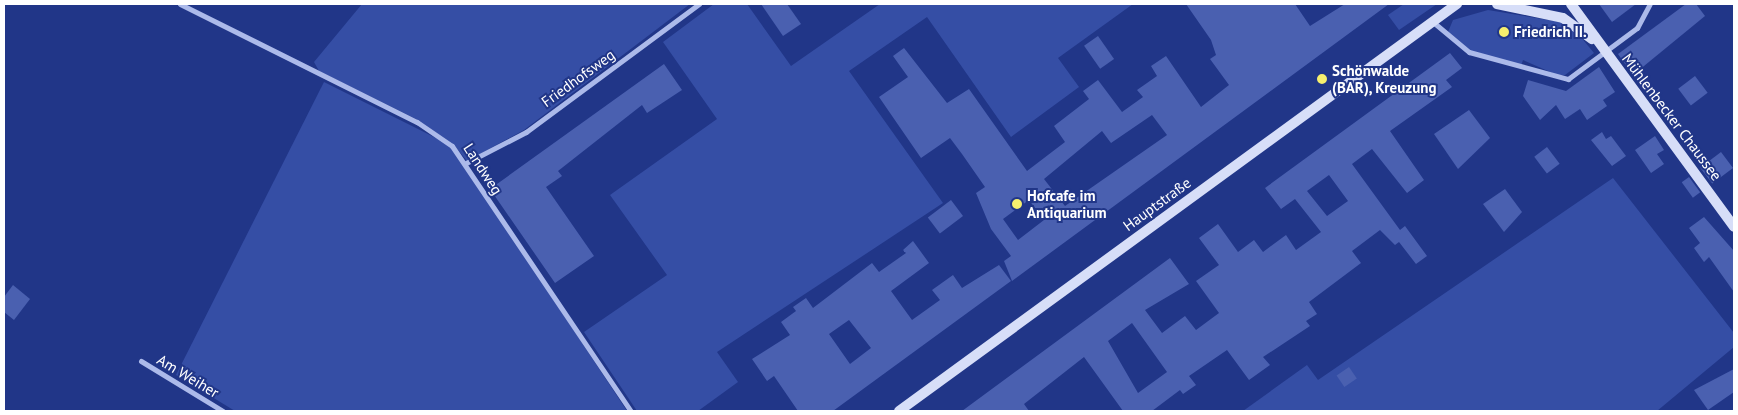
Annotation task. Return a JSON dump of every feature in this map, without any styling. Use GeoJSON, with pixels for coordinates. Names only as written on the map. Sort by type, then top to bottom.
{"type":"FeatureCollection","features":[{"type":"Feature","properties":{"kind":"main road","name":"Hauptstraße"},"geometry":{"type":"LineString","coordinates":[[899,411],[1457,4]]}},
{"type":"Feature","properties":{"kind":"main road","name":"Mühlenbecker Chaussee"},"geometry":{"type":"LineString","coordinates":[[1497,4],[1527,7],[1575,25],[1605,51]]}},
{"type":"Feature","properties":{"kind":"main road","name":"Mühlenbecker Chaussee"},"geometry":{"type":"LineString","coordinates":[[1571,4],[1734,227]]}},
{"type":"Feature","properties":{"kind":"street","name":"Landweg"},"geometry":{"type":"LineString","coordinates":[[180,4],[417,122],[452,146],[466,163],[631,411]]}},
{"type":"Feature","properties":{"kind":"street","name":"Friedhofsweg"},"geometry":{"type":"LineString","coordinates":[[466,163],[526,132],[699,4]]}},
{"type":"Feature","properties":{"kind":"street"},"geometry":{"type":"LineString","coordinates":[[1432,21],[1469,52],[1560,79],[1605,51],[1637,28],[1650,4]]}},
{"type":"Feature","properties":{"kind":"street","name":"Am Weiher"},"geometry":{"type":"LineString","coordinates":[[140,361],[223,411]]}},
{"type":"Feature","properties":{"kind":"shaded area"},"geometry":{"type":"Polygon","coordinates":[[[362,4],[690,4],[524,130],[467,161],[454,145],[418,120],[319,71],[314,62],[362,4]]]}},
{"type":"Feature","properties":{"kind":"shaded area"},"geometry":{"type":"Polygon","coordinates":[[[714,4],[747,4],[791,66],[880,4],[1133,4],[1058,58],[1079,87],[1011,137],[927,17],[849,71],[943,203],[717,352],[738,382],[698,411],[637,411],[584,332],[667,275],[610,195],[717,119],[663,42],[714,4]]]}},
{"type":"Feature","properties":{"kind":"shaded area"},"geometry":{"type":"Polygon","coordinates":[[[1404,4],[1437,4],[1399,30],[1388,15],[1404,4]]]}},
{"type":"Feature","properties":{"kind":"shaded area"},"geometry":{"type":"Polygon","coordinates":[[[1488,10],[1561,22],[1575,30],[1594,53],[1565,75],[1557,75],[1523,60],[1521,66],[1472,52],[1448,32],[1453,20],[1488,10]]]}},
{"type":"Feature","properties":{"kind":"shaded area"},"geometry":{"type":"Polygon","coordinates":[[[324,82],[452,146],[627,411],[235,411],[176,375],[324,82]]]}},
{"type":"Feature","properties":{"kind":"shaded area"},"geometry":{"type":"Polygon","coordinates":[[[1613,178],[1734,333],[1734,347],[1657,411],[1243,411],[1307,365],[1318,380],[1613,178]]]}},
{"type":"Feature","properties":{"kind":"building"},"geometry":{"type":"Polygon","coordinates":[[[761,4],[787,4],[801,24],[783,36],[761,4]]]}},
{"type":"Feature","properties":{"kind":"building"},"geometry":{"type":"Polygon","coordinates":[[[1186,4],[1295,4],[1310,26],[1345,4],[1389,4],[1012,281],[1004,261],[1011,256],[991,229],[976,193],[985,187],[962,154],[950,138],[921,158],[879,97],[908,77],[893,56],[904,48],[947,103],[969,89],[1027,171],[1065,142],[1054,126],[1089,99],[1083,91],[1098,80],[1122,112],[1143,97],[1137,90],[1157,76],[1151,66],[1166,56],[1201,107],[1229,85],[1210,59],[1216,55],[1211,40],[1186,4]],[[1152,115],[1111,143],[1102,131],[1044,179],[1065,206],[1167,135],[1152,115]],[[1029,200],[1003,219],[1018,240],[1044,220],[1029,200]]]}},
{"type":"Feature","properties":{"kind":"building"},"geometry":{"type":"Polygon","coordinates":[[[1599,4],[1636,4],[1612,22],[1599,4]]]}},
{"type":"Feature","properties":{"kind":"building"},"geometry":{"type":"Polygon","coordinates":[[[1686,4],[1696,4],[1705,16],[1633,75],[1618,54],[1686,4]]]}},
{"type":"Feature","properties":{"kind":"building"},"geometry":{"type":"Polygon","coordinates":[[[1098,36],[1114,59],[1100,69],[1084,46],[1098,36]]]}},
{"type":"Feature","properties":{"kind":"building"},"geometry":{"type":"Polygon","coordinates":[[[1450,53],[1462,68],[1446,80],[1452,87],[1390,131],[1424,180],[1407,193],[1372,149],[1352,164],[1400,230],[1405,226],[1427,256],[1416,264],[1399,242],[1395,245],[1380,230],[1352,251],[1361,263],[1309,302],[1317,314],[1306,321],[1310,326],[1263,357],[1270,365],[1249,380],[1227,350],[1189,376],[1196,385],[1183,394],[1180,390],[1152,411],[1123,411],[1084,357],[1024,404],[1029,411],[962,411],[1170,258],[1189,284],[1145,310],[1162,333],[1185,316],[1196,330],[1219,313],[1196,281],[1219,265],[1199,238],[1218,224],[1238,252],[1254,240],[1263,252],[1286,235],[1296,250],[1321,232],[1295,199],[1281,209],[1265,188],[1450,53]],[[1329,175],[1307,191],[1327,216],[1348,201],[1329,175]],[[1132,323],[1108,341],[1138,393],[1167,372],[1132,323]]]}},
{"type":"Feature","properties":{"kind":"building"},"geometry":{"type":"Polygon","coordinates":[[[664,64],[682,90],[647,113],[642,105],[558,171],[562,176],[546,187],[594,256],[555,283],[490,189],[664,64]]]}},
{"type":"Feature","properties":{"kind":"building"},"geometry":{"type":"Polygon","coordinates":[[[1599,67],[1615,92],[1603,100],[1607,106],[1587,120],[1580,109],[1565,119],[1556,105],[1540,120],[1523,96],[1528,80],[1566,91],[1599,67]]]}},
{"type":"Feature","properties":{"kind":"building"},"geometry":{"type":"Polygon","coordinates":[[[1695,76],[1708,93],[1691,105],[1678,89],[1695,76]]]}},
{"type":"Feature","properties":{"kind":"building"},"geometry":{"type":"Polygon","coordinates":[[[1469,110],[1490,138],[1458,169],[1434,134],[1469,110]]]}},
{"type":"Feature","properties":{"kind":"building"},"geometry":{"type":"Polygon","coordinates":[[[1602,132],[1606,139],[1611,136],[1626,156],[1612,166],[1591,140],[1602,132]]]}},
{"type":"Feature","properties":{"kind":"building"},"geometry":{"type":"Polygon","coordinates":[[[1655,136],[1664,150],[1657,154],[1664,164],[1651,173],[1635,150],[1655,136]]]}},
{"type":"Feature","properties":{"kind":"building"},"geometry":{"type":"Polygon","coordinates":[[[1547,147],[1560,164],[1547,173],[1534,157],[1547,147]]]}},
{"type":"Feature","properties":{"kind":"building"},"geometry":{"type":"Polygon","coordinates":[[[1721,152],[1733,168],[1712,184],[1700,168],[1721,152]]]}},
{"type":"Feature","properties":{"kind":"building"},"geometry":{"type":"Polygon","coordinates":[[[1689,177],[1700,192],[1693,198],[1682,182],[1689,177]]]}},
{"type":"Feature","properties":{"kind":"building"},"geometry":{"type":"Polygon","coordinates":[[[1505,189],[1522,212],[1504,232],[1483,204],[1505,189]]]}},
{"type":"Feature","properties":{"kind":"building"},"geometry":{"type":"Polygon","coordinates":[[[951,200],[963,216],[940,233],[928,217],[951,200]]]}},
{"type":"Feature","properties":{"kind":"building"},"geometry":{"type":"Polygon","coordinates":[[[1704,217],[1734,251],[1734,292],[1709,257],[1704,262],[1694,248],[1700,243],[1689,228],[1704,217]]]}},
{"type":"Feature","properties":{"kind":"building"},"geometry":{"type":"Polygon","coordinates":[[[913,241],[929,263],[891,291],[912,320],[940,300],[932,290],[953,275],[962,288],[999,265],[1011,281],[833,411],[798,411],[774,376],[767,381],[752,359],[790,335],[781,322],[796,311],[793,307],[806,298],[813,308],[872,263],[879,272],[906,253],[903,250],[913,241]],[[849,320],[829,334],[850,364],[871,348],[849,320]]]}},
{"type":"Feature","properties":{"kind":"building"},"geometry":{"type":"Polygon","coordinates":[[[13,285],[30,299],[14,320],[4,312],[4,297],[13,285]]]}},
{"type":"Feature","properties":{"kind":"building"},"geometry":{"type":"Polygon","coordinates":[[[1349,367],[1357,379],[1344,387],[1337,375],[1349,367]]]}},
{"type":"Feature","properties":{"kind":"building"},"geometry":{"type":"Polygon","coordinates":[[[1734,369],[1734,392],[1708,410],[1694,390],[1734,369]]]}},
{"type":"Feature","properties":{"kind":"place","name":"Friedrich II."},"geometry":{"type":"Point","coordinates":[1504,32]}},
{"type":"Feature","properties":{"kind":"place","name":"Schönwalde (BAR), Kreuzung"},"geometry":{"type":"Point","coordinates":[1322,79]}},
{"type":"Feature","properties":{"kind":"place","name":"Hofcafe im Antiquarium"},"geometry":{"type":"Point","coordinates":[1017,204]}}]}
